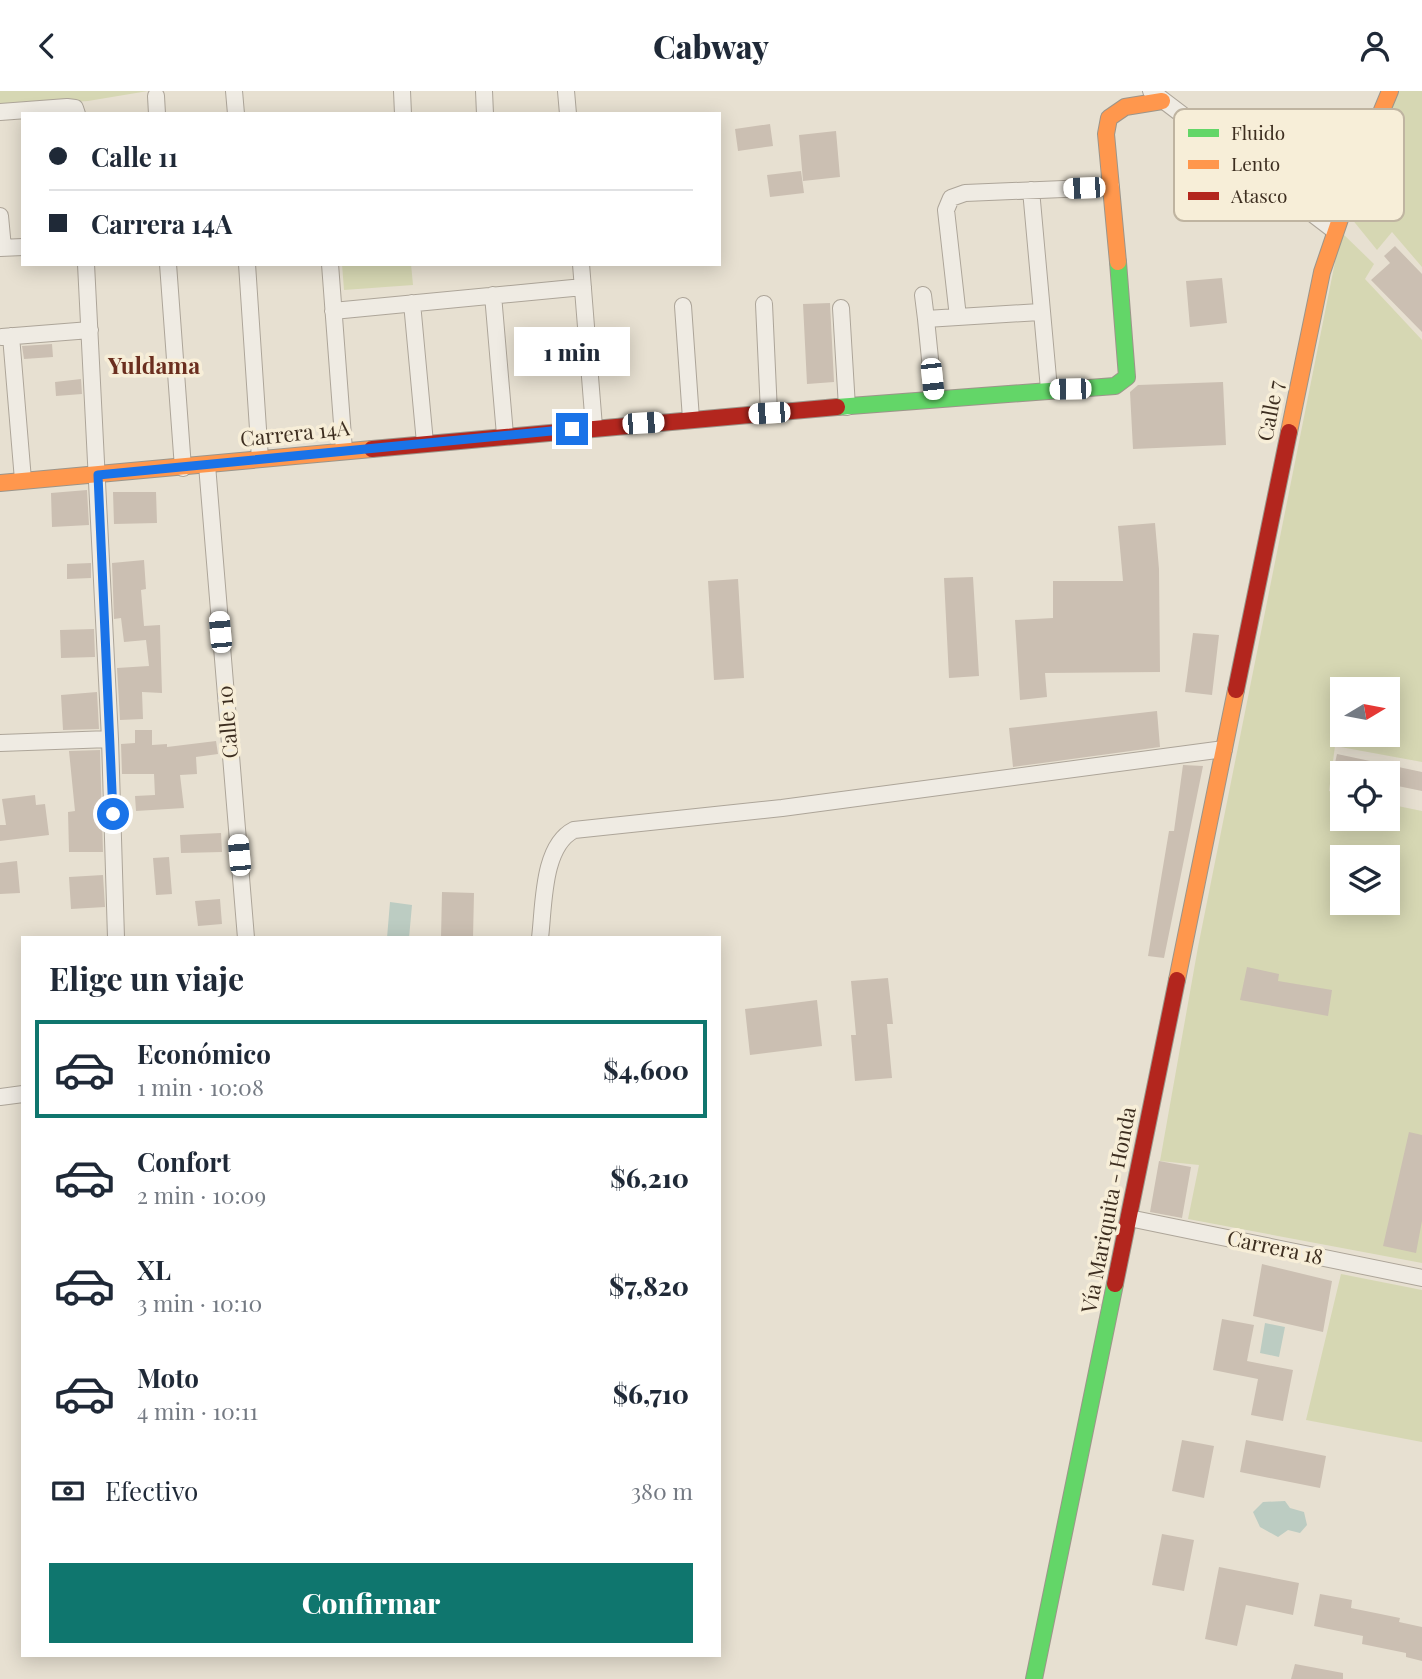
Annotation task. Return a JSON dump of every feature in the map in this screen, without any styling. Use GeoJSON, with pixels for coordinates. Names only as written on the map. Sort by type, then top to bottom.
{"type":"FeatureCollection","features":[{"type":"Feature","properties":{"kind":"main road","name":"Calle 7"},"geometry":{"type":"LineString","coordinates":[[1383,109],[1390,91]]}},
{"type":"Feature","properties":{"kind":"main road"},"geometry":{"type":"LineString","coordinates":[[1111,187],[1106,134],[1109,118],[1125,107],[1156,96]]}},
{"type":"Feature","properties":{"kind":"main road","name":"Carrera 14A"},"geometry":{"type":"LineString","coordinates":[[0,483],[183,468],[594,427],[1049,389],[1115,386],[1127,377],[1111,187]]}},
{"type":"Feature","properties":{"kind":"main road","name":"Calle 7"},"geometry":{"type":"LineString","coordinates":[[1224,749],[1307,341],[1339,221]]}},
{"type":"Feature","properties":{"kind":"main road","name":"Vía Mariquita - Honda"},"geometry":{"type":"LineString","coordinates":[[1034,1679],[1224,749]]}},
{"type":"Feature","properties":{"kind":"street"},"geometry":{"type":"LineString","coordinates":[[234,91],[236,112]]}},
{"type":"Feature","properties":{"kind":"street"},"geometry":{"type":"LineString","coordinates":[[401,91],[403,112]]}},
{"type":"Feature","properties":{"kind":"street"},"geometry":{"type":"LineString","coordinates":[[484,91],[485,112]]}},
{"type":"Feature","properties":{"kind":"street"},"geometry":{"type":"LineString","coordinates":[[566,91],[568,112]]}},
{"type":"Feature","properties":{"kind":"street"},"geometry":{"type":"LineString","coordinates":[[156,96],[157,112]]}},
{"type":"Feature","properties":{"kind":"street"},"geometry":{"type":"LineString","coordinates":[[1156,96],[1174,110]]}},
{"type":"Feature","properties":{"kind":"street"},"geometry":{"type":"LineString","coordinates":[[0,112],[76,111]]}},
{"type":"Feature","properties":{"kind":"street"},"geometry":{"type":"LineString","coordinates":[[958,317],[946,210],[950,198],[965,193],[1111,187]]}},
{"type":"Feature","properties":{"kind":"street"},"geometry":{"type":"LineString","coordinates":[[1031,190],[1049,389]]}},
{"type":"Feature","properties":{"kind":"street"},"geometry":{"type":"LineString","coordinates":[[0,216],[1,248],[21,247]]}},
{"type":"Feature","properties":{"kind":"street"},"geometry":{"type":"LineString","coordinates":[[1322,221],[1335,231]]}},
{"type":"Feature","properties":{"kind":"street"},"geometry":{"type":"LineString","coordinates":[[86,266],[110,739],[116,936]]}},
{"type":"Feature","properties":{"kind":"street"},"geometry":{"type":"LineString","coordinates":[[168,266],[183,468]]}},
{"type":"Feature","properties":{"kind":"street"},"geometry":{"type":"LineString","coordinates":[[247,266],[260,459]]}},
{"type":"Feature","properties":{"kind":"street"},"geometry":{"type":"LineString","coordinates":[[330,266],[344,450]]}},
{"type":"Feature","properties":{"kind":"street"},"geometry":{"type":"LineString","coordinates":[[581,266],[594,427]]}},
{"type":"Feature","properties":{"kind":"street"},"geometry":{"type":"LineString","coordinates":[[333,311],[583,287]]}},
{"type":"Feature","properties":{"kind":"street"},"geometry":{"type":"LineString","coordinates":[[493,295],[505,435]]}},
{"type":"Feature","properties":{"kind":"street"},"geometry":{"type":"LineString","coordinates":[[923,295],[934,400]]}},
{"type":"Feature","properties":{"kind":"street"},"geometry":{"type":"LineString","coordinates":[[412,303],[425,443]]}},
{"type":"Feature","properties":{"kind":"street"},"geometry":{"type":"LineString","coordinates":[[764,304],[769,413]]}},
{"type":"Feature","properties":{"kind":"street"},"geometry":{"type":"LineString","coordinates":[[683,306],[691,419]]}},
{"type":"Feature","properties":{"kind":"street"},"geometry":{"type":"LineString","coordinates":[[841,308],[848,407]]}},
{"type":"Feature","properties":{"kind":"street"},"geometry":{"type":"LineString","coordinates":[[926,319],[1040,312]]}},
{"type":"Feature","properties":{"kind":"street"},"geometry":{"type":"LineString","coordinates":[[23,480],[5,337],[90,330]]}},
{"type":"Feature","properties":{"kind":"street","name":"Calle 10"},"geometry":{"type":"LineString","coordinates":[[207,465],[246,936]]}},
{"type":"Feature","properties":{"kind":"street"},"geometry":{"type":"LineString","coordinates":[[0,743],[110,739]]}},
{"type":"Feature","properties":{"kind":"street"},"geometry":{"type":"LineString","coordinates":[[540,936],[552,851],[563,835],[574,830],[782,808],[1224,749]]}},
{"type":"Feature","properties":{"kind":"street"},"geometry":{"type":"LineString","coordinates":[[0,1097],[21,1094]]}},
{"type":"Feature","properties":{"kind":"street","name":"Carrera 18"},"geometry":{"type":"LineString","coordinates":[[1129,1218],[1422,1278]]}},
{"type":"Feature","properties":{"kind":"green space"},"geometry":{"type":"Polygon","coordinates":[[[0,91],[148,91],[88,101],[0,107],[0,91]]]}},
{"type":"Feature","properties":{"kind":"green space"},"geometry":{"type":"Polygon","coordinates":[[[1398,91],[1422,91],[1422,267],[1392,232],[1377,250],[1353,221],[1404,221],[1404,109],[1390,109],[1398,91]]]}},
{"type":"Feature","properties":{"kind":"green space"},"geometry":{"type":"Polygon","coordinates":[[[1341,232],[1374,264],[1365,279],[1422,340],[1422,762],[1340,747],[1400,747],[1400,677],[1330,677],[1330,747],[1335,747],[1333,761],[1330,761],[1329,791],[1330,831],[1400,831],[1400,806],[1422,811],[1422,1263],[1188,1219],[1199,1165],[1160,1161],[1198,947],[1341,232]]]}},
{"type":"Feature","properties":{"kind":"green space"},"geometry":{"type":"Polygon","coordinates":[[[342,266],[411,266],[413,285],[344,290],[342,266]]]}},
{"type":"Feature","properties":{"kind":"green space"},"geometry":{"type":"Polygon","coordinates":[[[1341,1274],[1422,1290],[1422,1442],[1306,1420],[1341,1274]]]}},
{"type":"Feature","properties":{"kind":"shaded area"},"geometry":{"type":"Polygon","coordinates":[[[390,902],[412,905],[409,936],[387,936],[390,902]]]}},
{"type":"Feature","properties":{"kind":"shaded area"},"geometry":{"type":"Polygon","coordinates":[[[1265,1323],[1285,1327],[1279,1357],[1260,1353],[1265,1323]]]}},
{"type":"Feature","properties":{"kind":"shaded area"},"geometry":{"type":"Polygon","coordinates":[[[1285,1501],[1290,1508],[1304,1512],[1307,1525],[1300,1533],[1288,1530],[1278,1537],[1260,1527],[1253,1512],[1263,1502],[1285,1501]]]}},
{"type":"Feature","properties":{"kind":"building"},"geometry":{"type":"Polygon","coordinates":[[[770,124],[773,146],[738,151],[735,129],[770,124]]]}},
{"type":"Feature","properties":{"kind":"building"},"geometry":{"type":"Polygon","coordinates":[[[836,131],[840,177],[803,181],[799,135],[836,131]]]}},
{"type":"Feature","properties":{"kind":"building"},"geometry":{"type":"Polygon","coordinates":[[[801,171],[804,193],[770,197],[767,175],[801,171]]]}},
{"type":"Feature","properties":{"kind":"building"},"geometry":{"type":"Polygon","coordinates":[[[1395,246],[1422,274],[1422,332],[1371,280],[1390,263],[1384,256],[1395,246]]]}},
{"type":"Feature","properties":{"kind":"building"},"geometry":{"type":"Polygon","coordinates":[[[1222,278],[1227,323],[1190,327],[1186,281],[1222,278]]]}},
{"type":"Feature","properties":{"kind":"building"},"geometry":{"type":"Polygon","coordinates":[[[830,303],[834,382],[807,384],[803,304],[830,303]]]}},
{"type":"Feature","properties":{"kind":"building"},"geometry":{"type":"Polygon","coordinates":[[[52,344],[53,357],[24,359],[22,346],[52,344]]]}},
{"type":"Feature","properties":{"kind":"building"},"geometry":{"type":"Polygon","coordinates":[[[81,379],[82,394],[56,396],[55,382],[81,379]]]}},
{"type":"Feature","properties":{"kind":"building"},"geometry":{"type":"Polygon","coordinates":[[[1223,382],[1226,445],[1133,449],[1130,392],[1138,385],[1223,382]]]}},
{"type":"Feature","properties":{"kind":"building"},"geometry":{"type":"Polygon","coordinates":[[[87,490],[89,525],[52,527],[51,493],[87,490]]]}},
{"type":"Feature","properties":{"kind":"building"},"geometry":{"type":"Polygon","coordinates":[[[113,492],[156,492],[157,523],[114,524],[113,492]]]}},
{"type":"Feature","properties":{"kind":"building"},"geometry":{"type":"Polygon","coordinates":[[[1155,523],[1159,569],[1160,672],[1045,673],[1047,697],[1020,700],[1015,620],[1053,618],[1053,581],[1123,581],[1118,526],[1155,523]]]}},
{"type":"Feature","properties":{"kind":"building"},"geometry":{"type":"Polygon","coordinates":[[[144,560],[146,589],[141,590],[144,626],[160,625],[162,693],[142,692],[143,719],[120,720],[117,668],[149,666],[146,640],[124,642],[121,618],[114,619],[112,563],[144,560]]]}},
{"type":"Feature","properties":{"kind":"building"},"geometry":{"type":"Polygon","coordinates":[[[91,563],[91,578],[67,579],[67,564],[91,563]]]}},
{"type":"Feature","properties":{"kind":"building"},"geometry":{"type":"Polygon","coordinates":[[[973,577],[979,676],[949,678],[944,578],[973,577]]]}},
{"type":"Feature","properties":{"kind":"building"},"geometry":{"type":"Polygon","coordinates":[[[738,579],[744,678],[714,680],[708,581],[738,579]]]}},
{"type":"Feature","properties":{"kind":"building"},"geometry":{"type":"Polygon","coordinates":[[[94,629],[95,657],[61,658],[60,630],[94,629]]]}},
{"type":"Feature","properties":{"kind":"building"},"geometry":{"type":"Polygon","coordinates":[[[1193,633],[1219,635],[1212,695],[1185,692],[1193,633]]]}},
{"type":"Feature","properties":{"kind":"building"},"geometry":{"type":"Polygon","coordinates":[[[97,692],[99,729],[63,730],[61,695],[97,692]]]}},
{"type":"Feature","properties":{"kind":"building"},"geometry":{"type":"Polygon","coordinates":[[[1157,711],[1160,747],[1013,767],[1009,728],[1157,711]]]}},
{"type":"Feature","properties":{"kind":"building"},"geometry":{"type":"Polygon","coordinates":[[[135,730],[152,730],[152,745],[167,744],[167,747],[216,741],[218,754],[196,757],[197,774],[180,775],[184,808],[136,811],[135,796],[155,795],[154,774],[122,774],[121,744],[135,743],[135,730]]]}},
{"type":"Feature","properties":{"kind":"building"},"geometry":{"type":"Polygon","coordinates":[[[100,750],[103,852],[69,852],[68,812],[75,811],[69,751],[100,750]]]}},
{"type":"Feature","properties":{"kind":"building"},"geometry":{"type":"Polygon","coordinates":[[[1337,754],[1370,761],[1335,761],[1337,754]]]}},
{"type":"Feature","properties":{"kind":"building"},"geometry":{"type":"Polygon","coordinates":[[[1183,765],[1203,766],[1164,958],[1148,956],[1169,831],[1174,831],[1183,765]]]}},
{"type":"Feature","properties":{"kind":"building"},"geometry":{"type":"Polygon","coordinates":[[[1400,767],[1422,772],[1422,791],[1400,786],[1400,767]]]}},
{"type":"Feature","properties":{"kind":"building"},"geometry":{"type":"Polygon","coordinates":[[[35,795],[36,805],[45,804],[49,835],[0,841],[0,825],[6,825],[2,799],[35,795]]]}},
{"type":"Feature","properties":{"kind":"building"},"geometry":{"type":"Polygon","coordinates":[[[221,833],[222,852],[181,853],[180,835],[221,833]]]}},
{"type":"Feature","properties":{"kind":"building"},"geometry":{"type":"Polygon","coordinates":[[[169,857],[172,894],[156,895],[153,858],[169,857]]]}},
{"type":"Feature","properties":{"kind":"building"},"geometry":{"type":"Polygon","coordinates":[[[17,861],[20,893],[0,894],[0,863],[17,861]]]}},
{"type":"Feature","properties":{"kind":"building"},"geometry":{"type":"Polygon","coordinates":[[[103,875],[105,907],[71,909],[69,877],[103,875]]]}},
{"type":"Feature","properties":{"kind":"building"},"geometry":{"type":"Polygon","coordinates":[[[442,892],[474,893],[473,936],[441,936],[442,892]]]}},
{"type":"Feature","properties":{"kind":"building"},"geometry":{"type":"Polygon","coordinates":[[[220,899],[222,924],[198,926],[195,901],[220,899]]]}},
{"type":"Feature","properties":{"kind":"building"},"geometry":{"type":"Polygon","coordinates":[[[1247,967],[1279,974],[1278,981],[1332,990],[1328,1016],[1240,1000],[1247,967]]]}},
{"type":"Feature","properties":{"kind":"building"},"geometry":{"type":"Polygon","coordinates":[[[888,978],[893,1024],[887,1024],[892,1078],[855,1081],[851,1035],[856,1035],[851,981],[888,978]]]}},
{"type":"Feature","properties":{"kind":"building"},"geometry":{"type":"Polygon","coordinates":[[[817,1000],[822,1046],[750,1055],[745,1009],[817,1000]]]}},
{"type":"Feature","properties":{"kind":"building"},"geometry":{"type":"Polygon","coordinates":[[[1409,1132],[1422,1135],[1422,1221],[1416,1253],[1383,1246],[1409,1132]]]}},
{"type":"Feature","properties":{"kind":"building"},"geometry":{"type":"Polygon","coordinates":[[[1159,1161],[1191,1167],[1182,1218],[1150,1212],[1159,1161]]]}},
{"type":"Feature","properties":{"kind":"building"},"geometry":{"type":"Polygon","coordinates":[[[1262,1264],[1332,1281],[1323,1332],[1253,1316],[1262,1264]]]}},
{"type":"Feature","properties":{"kind":"building"},"geometry":{"type":"Polygon","coordinates":[[[1222,1319],[1254,1325],[1247,1361],[1293,1370],[1283,1421],[1251,1415],[1258,1379],[1213,1370],[1222,1319]]]}},
{"type":"Feature","properties":{"kind":"building"},"geometry":{"type":"Polygon","coordinates":[[[1182,1440],[1214,1446],[1204,1498],[1172,1491],[1182,1440]]]}},
{"type":"Feature","properties":{"kind":"building"},"geometry":{"type":"Polygon","coordinates":[[[1246,1440],[1326,1456],[1320,1488],[1240,1472],[1246,1440]]]}},
{"type":"Feature","properties":{"kind":"building"},"geometry":{"type":"Polygon","coordinates":[[[1162,1534],[1194,1540],[1184,1591],[1152,1585],[1162,1534]]]}},
{"type":"Feature","properties":{"kind":"building"},"geometry":{"type":"Polygon","coordinates":[[[1219,1567],[1299,1583],[1293,1615],[1246,1605],[1237,1646],[1205,1639],[1219,1567]]]}},
{"type":"Feature","properties":{"kind":"building"},"geometry":{"type":"Polygon","coordinates":[[[1320,1594],[1352,1600],[1351,1608],[1400,1618],[1399,1622],[1422,1627],[1422,1661],[1406,1657],[1406,1653],[1362,1644],[1363,1636],[1314,1626],[1320,1594]]]}},
{"type":"Feature","properties":{"kind":"building"},"geometry":{"type":"Polygon","coordinates":[[[1295,1664],[1343,1673],[1343,1679],[1291,1679],[1295,1664]]]}},
{"type":"Feature","properties":{"kind":"traffic: fast"},"geometry":{"type":"LineString","coordinates":[[837,407],[1115,386],[1127,377],[1118,262]]}},
{"type":"Feature","properties":{"kind":"traffic: fast"},"geometry":{"type":"LineString","coordinates":[[1034,1679],[1115,1284]]}},
{"type":"Feature","properties":{"kind":"traffic: slow"},"geometry":{"type":"LineString","coordinates":[[1382,109],[1390,91]]}},
{"type":"Feature","properties":{"kind":"traffic: slow"},"geometry":{"type":"LineString","coordinates":[[1118,262],[1106,134],[1109,118],[1125,107],[1162,101]]}},
{"type":"Feature","properties":{"kind":"traffic: slow"},"geometry":{"type":"LineString","coordinates":[[1289,432],[1322,272],[1339,221]]}},
{"type":"Feature","properties":{"kind":"traffic: slow"},"geometry":{"type":"LineString","coordinates":[[0,483],[372,449]]}},
{"type":"Feature","properties":{"kind":"traffic: slow"},"geometry":{"type":"LineString","coordinates":[[1177,980],[1236,690]]}},
{"type":"Feature","properties":{"kind":"traffic: jam"},"geometry":{"type":"LineString","coordinates":[[372,449],[837,407]]}},
{"type":"Feature","properties":{"kind":"traffic: jam"},"geometry":{"type":"LineString","coordinates":[[1236,690],[1289,432]]}},
{"type":"Feature","properties":{"kind":"traffic: jam"},"geometry":{"type":"LineString","coordinates":[[1115,1284],[1177,980]]}},
{"type":"Feature","properties":{"kind":"district","name":"Yuldama"},"geometry":{"type":"Point","coordinates":[154,366]}},
{"type":"Feature","properties":{"kind":"route"},"geometry":{"type":"LineString","coordinates":[[113,814],[98,475],[572,429]]}}]}
